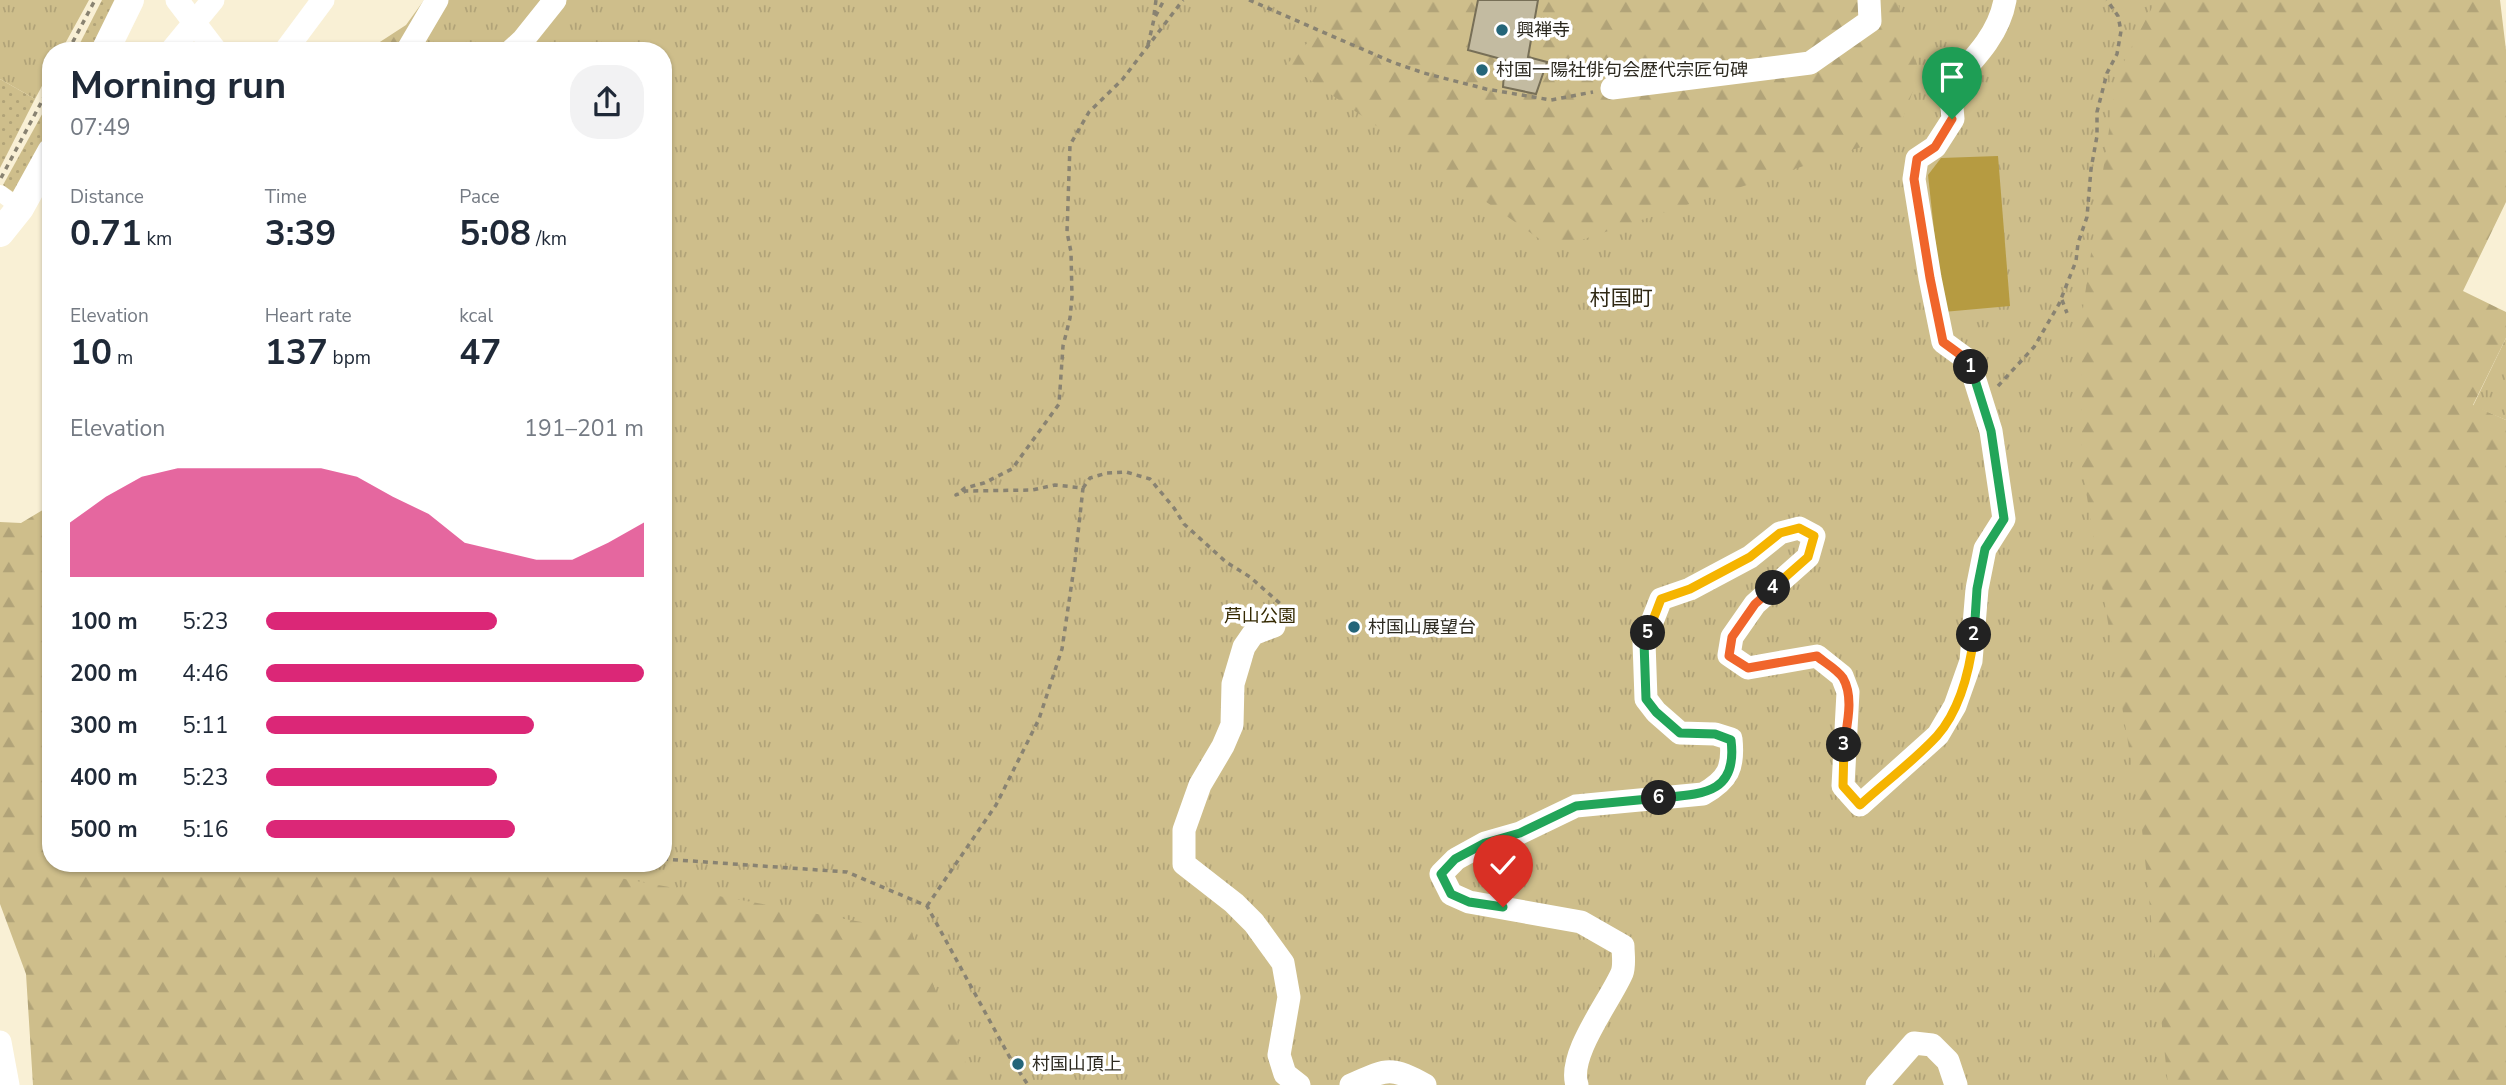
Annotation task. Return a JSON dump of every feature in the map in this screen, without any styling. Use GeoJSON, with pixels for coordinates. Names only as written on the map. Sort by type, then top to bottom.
{"type":"FeatureCollection","features":[{"type":"Feature","properties":{"kind":"street"},"geometry":{"type":"LineString","coordinates":[[109,42],[130,0]]}},
{"type":"Feature","properties":{"kind":"street"},"geometry":{"type":"LineString","coordinates":[[177,0],[209,42]]}},
{"type":"Feature","properties":{"kind":"street"},"geometry":{"type":"LineString","coordinates":[[178,42],[213,0]]}},
{"type":"Feature","properties":{"kind":"street"},"geometry":{"type":"LineString","coordinates":[[292,42],[324,0]]}},
{"type":"Feature","properties":{"kind":"street"},"geometry":{"type":"LineString","coordinates":[[412,42],[437,0]]}},
{"type":"Feature","properties":{"kind":"street"},"geometry":{"type":"LineString","coordinates":[[521,42],[555,0]]}},
{"type":"Feature","properties":{"kind":"street"},"geometry":{"type":"LineString","coordinates":[[1612,88],[1810,63],[1870,21],[1869,0]]}},
{"type":"Feature","properties":{"kind":"street"},"geometry":{"type":"LineString","coordinates":[[1577,1085],[1575,1079],[1579,1057],[1624,970],[1623,946],[1581,922],[1469,902],[1451,894],[1441,874],[1455,859],[1485,843],[1520,833],[1576,806],[1703,794],[1721,784],[1733,759],[1731,740],[1715,734],[1680,733],[1656,712],[1646,699],[1644,642],[1661,599],[1690,589],[1750,557],[1780,533],[1799,528],[1814,536],[1808,557],[1755,604],[1732,637],[1729,656],[1748,668],[1817,656],[1842,676],[1848,692],[1843,786],[1860,805],[1938,735],[1955,706],[1971,661],[1977,589],[1985,549],[2004,519],[1991,431],[1969,361],[1943,342],[1914,179],[1917,159],[1935,147],[1952,119],[1950,85],[1980,53],[2002,15],[2005,0]]}},
{"type":"Feature","properties":{"kind":"street"},"geometry":{"type":"LineString","coordinates":[[0,233],[10,200],[42,163]]}},
{"type":"Feature","properties":{"kind":"street"},"geometry":{"type":"LineString","coordinates":[[1274,625],[1253,634],[1244,648],[1233,684],[1232,724],[1223,746],[1200,785],[1184,830],[1184,864],[1234,903],[1254,923],[1283,963],[1289,998],[1279,1055],[1285,1074],[1298,1085]]}},
{"type":"Feature","properties":{"kind":"street"},"geometry":{"type":"LineString","coordinates":[[0,1042],[8,1085]]}},
{"type":"Feature","properties":{"kind":"street"},"geometry":{"type":"LineString","coordinates":[[1877,1085],[1914,1043],[1932,1045],[1948,1061],[1956,1085]]}},
{"type":"Feature","properties":{"kind":"street"},"geometry":{"type":"LineString","coordinates":[[1351,1085],[1382,1071],[1402,1072],[1424,1085]]}},
{"type":"Feature","properties":{"kind":"path"},"geometry":{"type":"LineString","coordinates":[[73,42],[95,0]]}},
{"type":"Feature","properties":{"kind":"path"},"geometry":{"type":"LineString","coordinates":[[1148,47],[1156,0]]}},
{"type":"Feature","properties":{"kind":"path"},"geometry":{"type":"LineString","coordinates":[[1148,47],[1154,19],[1164,0]]}},
{"type":"Feature","properties":{"kind":"path"},"geometry":{"type":"LineString","coordinates":[[1083,488],[1055,485],[1032,490],[966,491],[956,495],[965,488],[984,483],[1012,469],[1059,404],[1063,346],[1072,297],[1071,252],[1067,232],[1070,145],[1089,112],[1122,80],[1183,0]]}},
{"type":"Feature","properties":{"kind":"path"},"geometry":{"type":"LineString","coordinates":[[1249,0],[1392,62],[1486,89],[1551,100],[1612,88]]}},
{"type":"Feature","properties":{"kind":"path"},"geometry":{"type":"LineString","coordinates":[[1982,403],[2034,347],[2061,298],[2076,261],[2078,243],[2087,217],[2097,136],[2097,112],[2107,73],[2117,54],[2121,32],[2118,16],[2107,0]]}},
{"type":"Feature","properties":{"kind":"path"},"geometry":{"type":"LineString","coordinates":[[0,180],[42,101]]}},
{"type":"Feature","properties":{"kind":"path"},"geometry":{"type":"LineString","coordinates":[[2061,298],[2067,313]]}},
{"type":"Feature","properties":{"kind":"path"},"geometry":{"type":"LineString","coordinates":[[928,906],[996,805],[1039,719],[1062,649],[1083,488],[1090,478],[1107,473],[1126,472],[1150,479],[1184,524],[1226,562],[1251,577],[1284,607],[1284,616],[1274,625]]}},
{"type":"Feature","properties":{"kind":"path"},"geometry":{"type":"LineString","coordinates":[[672,860],[847,872],[928,906],[1009,1056],[1028,1085]]}},
{"type":"Feature","properties":{"kind":"green space"},"geometry":{"type":"Polygon","coordinates":[[[0,0],[89,0],[66,42],[42,42],[42,86],[35,99],[0,79],[0,0]]]}},
{"type":"Feature","properties":{"kind":"green space"},"geometry":{"type":"Polygon","coordinates":[[[102,0],[120,0],[98,42],[81,42],[102,0]]]}},
{"type":"Feature","properties":{"kind":"green space","name":"芦山公園"},"geometry":{"type":"Polygon","coordinates":[[[424,0],[2500,0],[2506,50],[2506,202],[2463,291],[2506,312],[2506,338],[2473,405],[2506,420],[2506,1085],[33,1085],[26,974],[0,904],[0,522],[21,523],[42,510],[42,872],[672,872],[672,42],[380,42],[406,25],[424,0]]]}},
{"type":"Feature","properties":{"kind":"green space","name":"芦山公園"},"geometry":{"type":"Polygon","coordinates":[[[431,0],[1349,0],[1287,64],[1554,249],[1897,135],[1919,74],[1897,0],[2156,0],[2117,75],[2081,322],[2082,467],[2141,820],[2168,1085],[975,1085],[911,931],[586,872],[672,872],[672,42],[402,42],[431,0]]]}},
{"type":"Feature","properties":{"kind":"green space"},"geometry":{"type":"Polygon","coordinates":[[[0,79],[35,99],[0,168],[0,79]]]}},
{"type":"Feature","properties":{"kind":"green space"},"geometry":{"type":"Polygon","coordinates":[[[42,114],[42,148],[27,179],[16,194],[3,185],[42,114]]]}},
{"type":"Feature","properties":{"kind":"green space"},"geometry":{"type":"Polygon","coordinates":[[[2506,338],[2506,420],[2473,406],[2506,338]]]}},
{"type":"Feature","properties":{"kind":"shaded area"},"geometry":{"type":"Polygon","coordinates":[[[1998,156],[2010,306],[1943,312],[1928,175],[1941,158],[1998,156]]]}},
{"type":"Feature","properties":{"kind":"building","name":"興禅寺"},"geometry":{"type":"Polygon","coordinates":[[[1478,0],[1538,0],[1528,57],[1547,62],[1536,94],[1503,87],[1505,60],[1468,50],[1478,0]]]}},
{"type":"Feature","properties":{"kind":"place","name":"興禅寺"},"geometry":{"type":"Point","coordinates":[1502,30]}},
{"type":"Feature","properties":{"kind":"place","name":"村国一陽社俳句会歴代宗匠句碑"},"geometry":{"type":"Point","coordinates":[1482,70]}},
{"type":"Feature","properties":{"kind":"place","name":"村国山展望台"},"geometry":{"type":"Point","coordinates":[1354,627]}},
{"type":"Feature","properties":{"kind":"place","name":"村国山頂上"},"geometry":{"type":"Point","coordinates":[1018,1064]}},
{"type":"Feature","properties":{"kind":"district","name":"村国町"},"geometry":{"type":"Point","coordinates":[1621,298]}},
{"type":"Feature","properties":{"kind":"route"},"geometry":{"type":"LineString","coordinates":[[1503,907],[1469,902],[1451,894],[1441,874],[1455,859],[1485,843],[1520,833],[1576,806],[1703,794],[1721,784],[1733,759],[1731,740],[1715,734],[1680,733],[1656,712],[1646,699],[1644,642],[1661,599],[1690,589],[1750,557],[1780,533],[1799,528],[1814,536],[1808,557],[1755,604],[1732,637],[1729,656],[1748,668],[1817,656],[1842,676],[1848,692],[1843,786],[1860,805],[1938,735],[1955,706],[1971,661],[1977,589],[1985,549],[2004,519],[1991,431],[1969,361],[1943,342],[1914,179],[1917,159],[1935,147],[1952,119]]}}]}
